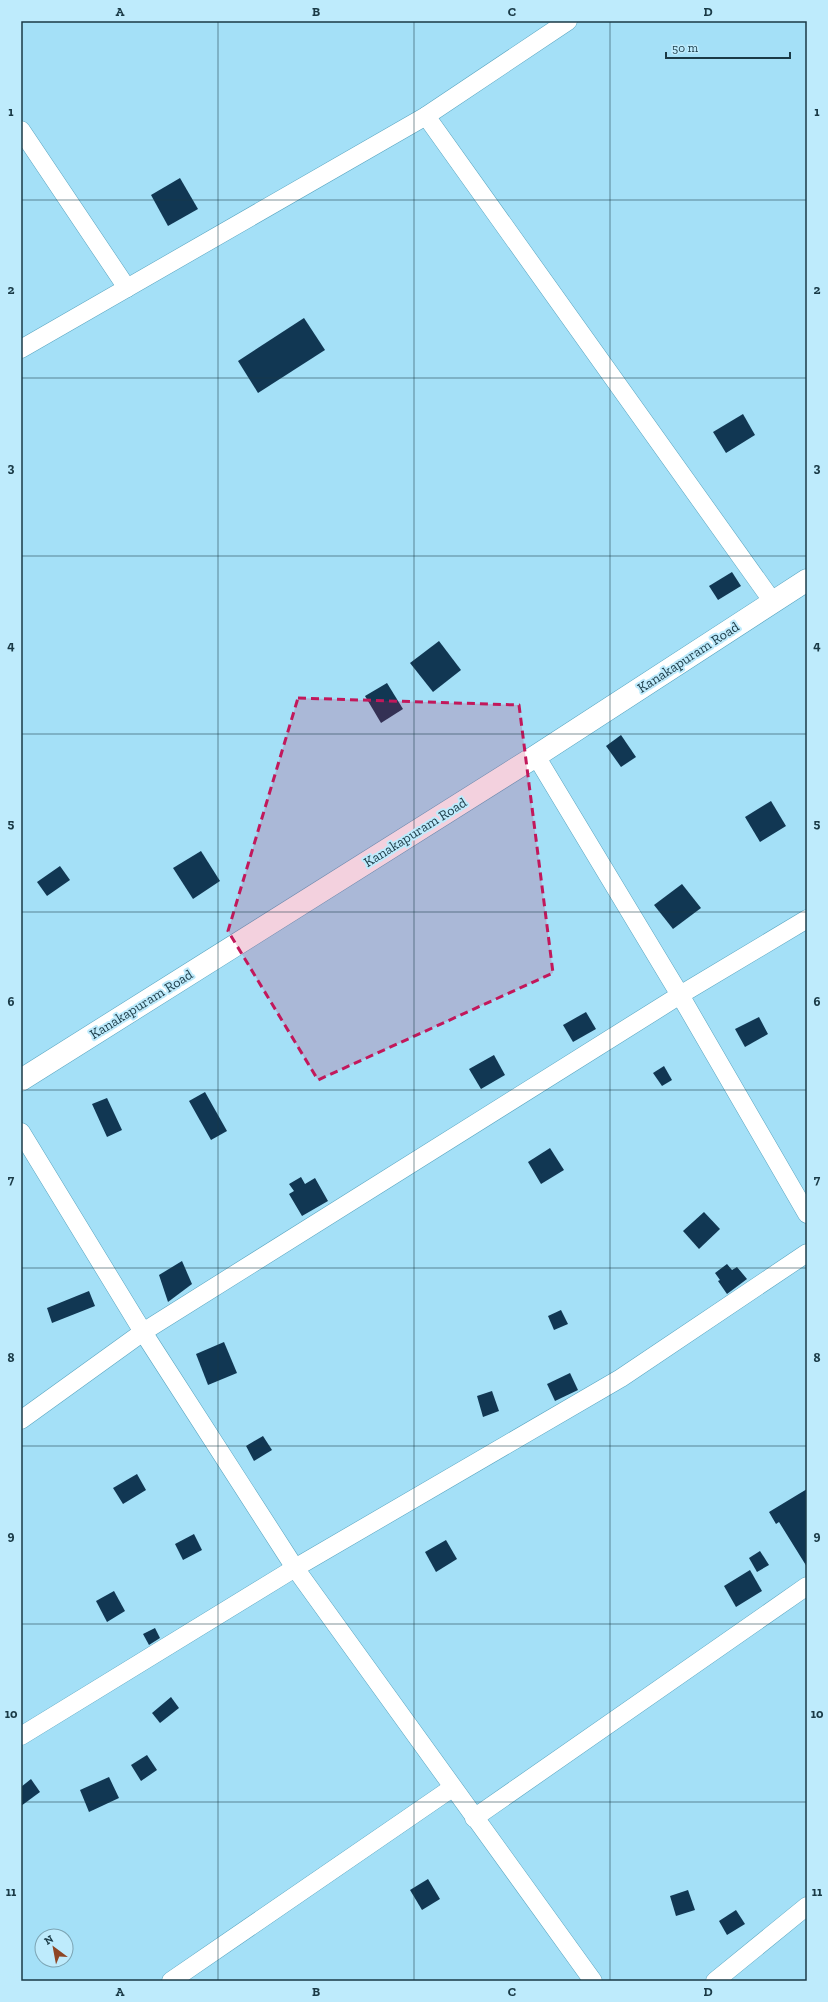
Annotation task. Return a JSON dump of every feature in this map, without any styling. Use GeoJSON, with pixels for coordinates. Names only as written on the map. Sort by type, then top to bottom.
{"type":"FeatureCollection","features":[{"type":"Feature","properties":{"kind":"street"},"geometry":{"type":"LineString","coordinates":[[21,349],[426,116],[568,21]]}},
{"type":"Feature","properties":{"kind":"street"},"geometry":{"type":"LineString","coordinates":[[426,116],[773,602]]}},
{"type":"Feature","properties":{"kind":"street"},"geometry":{"type":"LineString","coordinates":[[21,130],[127,288]]}},
{"type":"Feature","properties":{"kind":"street","name":"Kanakapuram Road"},"geometry":{"type":"LineString","coordinates":[[21,1080],[536,756],[807,580]]}},
{"type":"Feature","properties":{"kind":"street"},"geometry":{"type":"LineString","coordinates":[[536,756],[680,995],[807,1214]]}},
{"type":"Feature","properties":{"kind":"street"},"geometry":{"type":"LineString","coordinates":[[21,1420],[142,1332],[680,995],[807,919]]}},
{"type":"Feature","properties":{"kind":"street"},"geometry":{"type":"LineString","coordinates":[[21,1132],[142,1332],[295,1568],[452,1788],[593,1981]]}},
{"type":"Feature","properties":{"kind":"street"},"geometry":{"type":"LineString","coordinates":[[21,1736],[295,1568],[621,1378],[807,1253]]}},
{"type":"Feature","properties":{"kind":"street"},"geometry":{"type":"LineString","coordinates":[[474,1818],[807,1586]]}},
{"type":"Feature","properties":{"kind":"street"},"geometry":{"type":"LineString","coordinates":[[171,1981],[452,1788]]}},
{"type":"Feature","properties":{"kind":"street"},"geometry":{"type":"LineString","coordinates":[[715,1981],[807,1906]]}},
{"type":"Feature","properties":{"kind":"highlighted area"},"geometry":{"type":"Polygon","coordinates":[[[298,698],[519,705],[553,973],[318,1080],[228,931],[298,698]]]}},
{"type":"Feature","properties":{"kind":"building"},"geometry":{"type":"Polygon","coordinates":[[[180,178],[198,209],[168,226],[151,195],[180,178]]]}},
{"type":"Feature","properties":{"kind":"building"},"geometry":{"type":"Polygon","coordinates":[[[304,318],[325,350],[258,393],[238,361],[304,318]]]}},
{"type":"Feature","properties":{"kind":"building"},"geometry":{"type":"Polygon","coordinates":[[[743,414],[755,435],[726,453],[713,432],[743,414]]]}},
{"type":"Feature","properties":{"kind":"building"},"geometry":{"type":"Polygon","coordinates":[[[732,572],[741,586],[718,600],[709,586],[732,572]]]}},
{"type":"Feature","properties":{"kind":"building"},"geometry":{"type":"Polygon","coordinates":[[[439,641],[461,670],[433,692],[410,663],[439,641]]]}},
{"type":"Feature","properties":{"kind":"building"},"geometry":{"type":"Polygon","coordinates":[[[387,683],[403,709],[381,723],[365,696],[387,683]]]}},
{"type":"Feature","properties":{"kind":"building"},"geometry":{"type":"Polygon","coordinates":[[[621,735],[636,757],[621,767],[606,746],[621,735]]]}},
{"type":"Feature","properties":{"kind":"building"},"geometry":{"type":"Polygon","coordinates":[[[771,801],[786,826],[760,842],[745,817],[771,801]]]}},
{"type":"Feature","properties":{"kind":"building"},"geometry":{"type":"Polygon","coordinates":[[[201,851],[220,881],[193,899],[173,868],[201,851]]]}},
{"type":"Feature","properties":{"kind":"building"},"geometry":{"type":"Polygon","coordinates":[[[60,866],[70,880],[47,896],[37,882],[60,866]]]}},
{"type":"Feature","properties":{"kind":"building"},"geometry":{"type":"Polygon","coordinates":[[[682,884],[701,908],[673,929],[654,905],[682,884]]]}},
{"type":"Feature","properties":{"kind":"building"},"geometry":{"type":"Polygon","coordinates":[[[586,1012],[596,1029],[573,1042],[563,1025],[586,1012]]]}},
{"type":"Feature","properties":{"kind":"building"},"geometry":{"type":"Polygon","coordinates":[[[759,1017],[768,1034],[745,1047],[735,1029],[759,1017]]]}},
{"type":"Feature","properties":{"kind":"building"},"geometry":{"type":"Polygon","coordinates":[[[494,1055],[505,1075],[481,1089],[469,1069],[494,1055]]]}},
{"type":"Feature","properties":{"kind":"building"},"geometry":{"type":"Polygon","coordinates":[[[664,1066],[672,1080],[662,1086],[653,1073],[664,1066]]]}},
{"type":"Feature","properties":{"kind":"building"},"geometry":{"type":"Polygon","coordinates":[[[205,1092],[227,1131],[211,1140],[189,1101],[205,1092]]]}},
{"type":"Feature","properties":{"kind":"building"},"geometry":{"type":"Polygon","coordinates":[[[107,1098],[122,1130],[107,1137],[92,1104],[107,1098]]]}},
{"type":"Feature","properties":{"kind":"building"},"geometry":{"type":"Polygon","coordinates":[[[550,1148],[564,1170],[541,1184],[528,1162],[550,1148]]]}},
{"type":"Feature","properties":{"kind":"building"},"geometry":{"type":"Polygon","coordinates":[[[301,1177],[305,1184],[315,1178],[328,1201],[302,1216],[289,1194],[294,1191],[289,1184],[301,1177]]]}},
{"type":"Feature","properties":{"kind":"building"},"geometry":{"type":"Polygon","coordinates":[[[704,1212],[720,1229],[699,1249],[683,1231],[704,1212]]]}},
{"type":"Feature","properties":{"kind":"building"},"geometry":{"type":"Polygon","coordinates":[[[182,1261],[192,1284],[168,1302],[159,1275],[182,1261]]]}},
{"type":"Feature","properties":{"kind":"building"},"geometry":{"type":"Polygon","coordinates":[[[727,1264],[732,1270],[737,1267],[747,1279],[727,1294],[718,1281],[720,1280],[715,1273],[727,1264]]]}},
{"type":"Feature","properties":{"kind":"building"},"geometry":{"type":"Polygon","coordinates":[[[89,1291],[95,1306],[52,1323],[47,1308],[89,1291]]]}},
{"type":"Feature","properties":{"kind":"building"},"geometry":{"type":"Polygon","coordinates":[[[561,1310],[568,1324],[554,1330],[548,1316],[561,1310]]]}},
{"type":"Feature","properties":{"kind":"building"},"geometry":{"type":"Polygon","coordinates":[[[224,1342],[237,1373],[208,1385],[196,1354],[224,1342]]]}},
{"type":"Feature","properties":{"kind":"building"},"geometry":{"type":"Polygon","coordinates":[[[570,1373],[578,1390],[555,1401],[547,1384],[570,1373]]]}},
{"type":"Feature","properties":{"kind":"building"},"geometry":{"type":"Polygon","coordinates":[[[492,1391],[499,1411],[483,1417],[477,1396],[492,1391]]]}},
{"type":"Feature","properties":{"kind":"building"},"geometry":{"type":"Polygon","coordinates":[[[263,1436],[272,1450],[254,1461],[246,1446],[263,1436]]]}},
{"type":"Feature","properties":{"kind":"building"},"geometry":{"type":"Polygon","coordinates":[[[137,1474],[146,1490],[123,1504],[113,1488],[137,1474]]]}},
{"type":"Feature","properties":{"kind":"building"},"geometry":{"type":"Polygon","coordinates":[[[807,1489],[807,1567],[779,1522],[776,1524],[769,1512],[807,1489]]]}},
{"type":"Feature","properties":{"kind":"building"},"geometry":{"type":"Polygon","coordinates":[[[194,1534],[202,1550],[183,1560],[175,1544],[194,1534]]]}},
{"type":"Feature","properties":{"kind":"building"},"geometry":{"type":"Polygon","coordinates":[[[446,1540],[457,1559],[436,1572],[425,1552],[446,1540]]]}},
{"type":"Feature","properties":{"kind":"building"},"geometry":{"type":"Polygon","coordinates":[[[760,1551],[769,1565],[757,1572],[749,1558],[760,1551]]]}},
{"type":"Feature","properties":{"kind":"building"},"geometry":{"type":"Polygon","coordinates":[[[750,1570],[762,1591],[736,1607],[724,1586],[750,1570]]]}},
{"type":"Feature","properties":{"kind":"building"},"geometry":{"type":"Polygon","coordinates":[[[114,1591],[125,1611],[107,1622],[96,1601],[114,1591]]]}},
{"type":"Feature","properties":{"kind":"building"},"geometry":{"type":"Polygon","coordinates":[[[155,1628],[160,1638],[149,1645],[143,1634],[155,1628]]]}},
{"type":"Feature","properties":{"kind":"building"},"geometry":{"type":"Polygon","coordinates":[[[171,1697],[179,1708],[160,1723],[152,1713],[171,1697]]]}},
{"type":"Feature","properties":{"kind":"building"},"geometry":{"type":"Polygon","coordinates":[[[147,1755],[157,1770],[141,1781],[131,1765],[147,1755]]]}},
{"type":"Feature","properties":{"kind":"building"},"geometry":{"type":"Polygon","coordinates":[[[109,1777],[119,1798],[89,1812],[80,1790],[109,1777]]]}},
{"type":"Feature","properties":{"kind":"building"},"geometry":{"type":"Polygon","coordinates":[[[31,1779],[40,1792],[21,1806],[21,1787],[31,1779]]]}},
{"type":"Feature","properties":{"kind":"building"},"geometry":{"type":"Polygon","coordinates":[[[428,1879],[440,1899],[422,1910],[410,1890],[428,1879]]]}},
{"type":"Feature","properties":{"kind":"building"},"geometry":{"type":"Polygon","coordinates":[[[688,1890],[695,1910],[676,1916],[670,1896],[688,1890]]]}},
{"type":"Feature","properties":{"kind":"building"},"geometry":{"type":"Polygon","coordinates":[[[736,1910],[745,1924],[727,1935],[719,1921],[736,1910]]]}}]}
